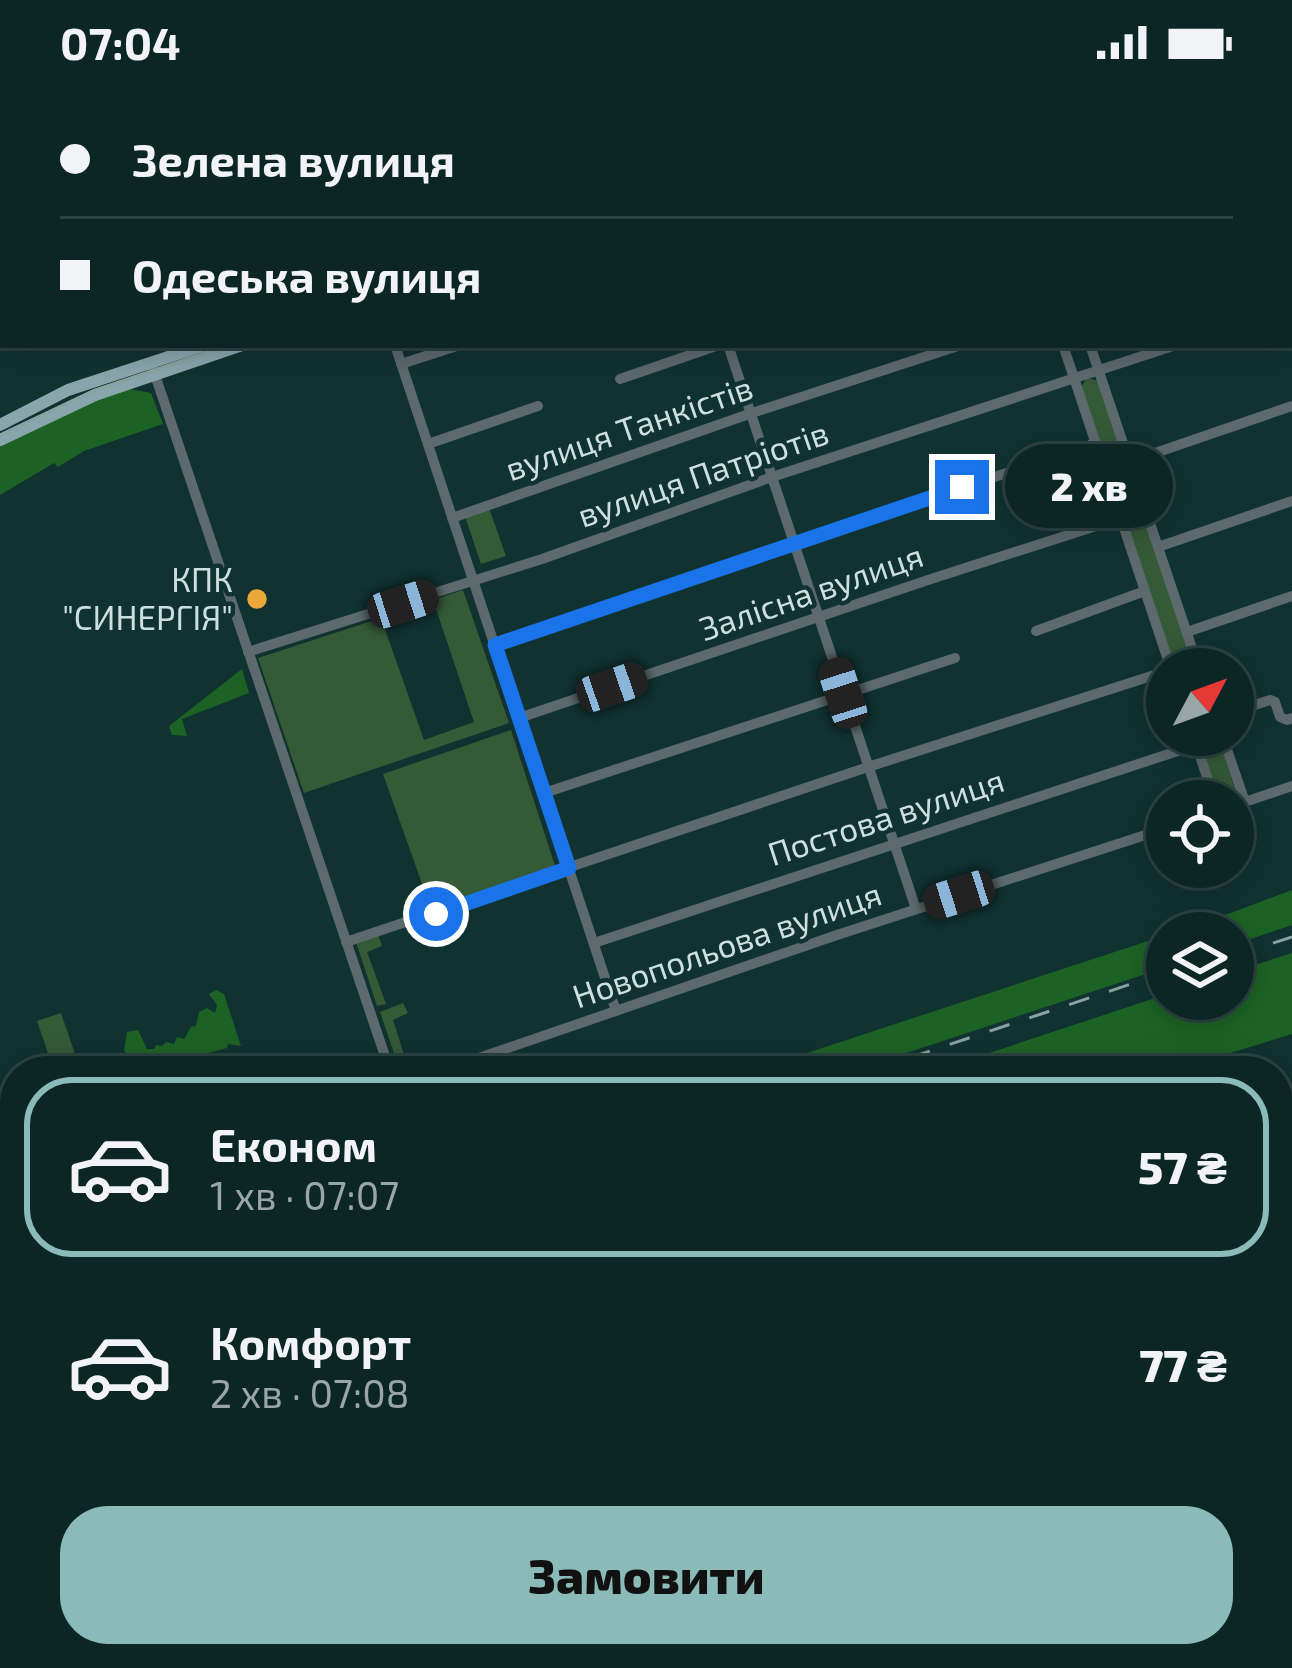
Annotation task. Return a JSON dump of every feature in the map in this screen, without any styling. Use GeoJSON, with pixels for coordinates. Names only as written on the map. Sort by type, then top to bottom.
{"type":"FeatureCollection","features":[{"type":"Feature","properties":{"kind":"main road"},"geometry":{"type":"LineString","coordinates":[[0,440],[199,348]]}},
{"type":"Feature","properties":{"kind":"main road"},"geometry":{"type":"LineString","coordinates":[[0,425],[68,390],[231,348]]}},
{"type":"Feature","properties":{"kind":"street"},"geometry":{"type":"LineString","coordinates":[[396,348],[616,1011]]}},
{"type":"Feature","properties":{"kind":"street"},"geometry":{"type":"LineString","coordinates":[[401,364],[451,348]]}},
{"type":"Feature","properties":{"kind":"street"},"geometry":{"type":"LineString","coordinates":[[620,379],[714,348]]}},
{"type":"Feature","properties":{"kind":"street"},"geometry":{"type":"LineString","coordinates":[[724,348],[752,413],[916,909]]}},
{"type":"Feature","properties":{"kind":"street","name":"вулиця Танкістів"},"geometry":{"type":"LineString","coordinates":[[452,518],[953,348]]}},
{"type":"Feature","properties":{"kind":"street"},"geometry":{"type":"LineString","coordinates":[[1064,348],[1162,648]]}},
{"type":"Feature","properties":{"kind":"street"},"geometry":{"type":"LineString","coordinates":[[1091,348],[1192,648]]}},
{"type":"Feature","properties":{"kind":"street","name":"вулиця Патріотів"},"geometry":{"type":"LineString","coordinates":[[248,652],[1167,348]]}},
{"type":"Feature","properties":{"kind":"street"},"geometry":{"type":"LineString","coordinates":[[152,369],[385,1056]]}},
{"type":"Feature","properties":{"kind":"street"},"geometry":{"type":"LineString","coordinates":[[428,444],[538,406]]}},
{"type":"Feature","properties":{"kind":"street"},"geometry":{"type":"LineString","coordinates":[[1129,462],[1292,406]]}},
{"type":"Feature","properties":{"kind":"street"},"geometry":{"type":"LineString","coordinates":[[495,645],[1095,441]]}},
{"type":"Feature","properties":{"kind":"street"},"geometry":{"type":"LineString","coordinates":[[1158,547],[1292,501]]}},
{"type":"Feature","properties":{"kind":"street","name":"Залісна вулиця"},"geometry":{"type":"LineString","coordinates":[[519,718],[1121,518]]}},
{"type":"Feature","properties":{"kind":"street"},"geometry":{"type":"LineString","coordinates":[[1036,631],[1145,591]]}},
{"type":"Feature","properties":{"kind":"street"},"geometry":{"type":"LineString","coordinates":[[1187,632],[1292,596]]}},
{"type":"Feature","properties":{"kind":"street"},"geometry":{"type":"LineString","coordinates":[[544,793],[955,658]]}},
{"type":"Feature","properties":{"kind":"street"},"geometry":{"type":"LineString","coordinates":[[346,942],[1146,677]]}},
{"type":"Feature","properties":{"kind":"street"},"geometry":{"type":"LineString","coordinates":[[1254,705],[1270,700],[1280,717],[1292,718]]}},
{"type":"Feature","properties":{"kind":"street","name":"Постова вулиця"},"geometry":{"type":"LineString","coordinates":[[594,943],[1147,756]]}},
{"type":"Feature","properties":{"kind":"street"},"geometry":{"type":"LineString","coordinates":[[1254,799],[1292,786]]}},
{"type":"Feature","properties":{"kind":"street","name":"Новопольова вулиця"},"geometry":{"type":"LineString","coordinates":[[485,1056],[1146,835]]}},
{"type":"Feature","properties":{"kind":"green space"},"geometry":{"type":"Polygon","coordinates":[[[1087,378],[1099,381],[1189,648],[1168,648],[1080,388],[1087,378]]]}},
{"type":"Feature","properties":{"kind":"green space"},"geometry":{"type":"Polygon","coordinates":[[[129,389],[151,393],[163,424],[84,451],[58,467],[54,463],[0,495],[0,446],[97,398],[129,389]]]}},
{"type":"Feature","properties":{"kind":"green space"},"geometry":{"type":"Polygon","coordinates":[[[489,508],[506,556],[481,564],[465,516],[489,508]]]}},
{"type":"Feature","properties":{"kind":"green space"},"geometry":{"type":"Polygon","coordinates":[[[463,590],[509,723],[304,793],[258,658],[381,618],[424,740],[474,722],[433,600],[463,590]]]}},
{"type":"Feature","properties":{"kind":"green space"},"geometry":{"type":"Polygon","coordinates":[[[242,669],[249,693],[182,719],[187,736],[172,735],[169,726],[242,669]]]}},
{"type":"Feature","properties":{"kind":"green space"},"geometry":{"type":"Polygon","coordinates":[[[511,730],[556,869],[432,912],[383,774],[511,730]]]}},
{"type":"Feature","properties":{"kind":"green space"},"geometry":{"type":"Polygon","coordinates":[[[1204,756],[1224,756],[1232,780],[1212,780],[1204,756]]]}},
{"type":"Feature","properties":{"kind":"green space"},"geometry":{"type":"Polygon","coordinates":[[[1292,890],[1292,925],[1254,938],[1254,912],[1233,912],[1292,890]]]}},
{"type":"Feature","properties":{"kind":"green space"},"geometry":{"type":"Polygon","coordinates":[[[378,935],[382,946],[367,952],[386,1004],[377,1006],[356,942],[378,935]]]}},
{"type":"Feature","properties":{"kind":"green space"},"geometry":{"type":"Polygon","coordinates":[[[1146,942],[1146,974],[897,1056],[798,1056],[1146,942]]]}},
{"type":"Feature","properties":{"kind":"green space"},"geometry":{"type":"Polygon","coordinates":[[[1292,953],[1292,1034],[1221,1056],[980,1056],[1146,1001],[1146,1020],[1254,1020],[1254,965],[1292,953]]]}},
{"type":"Feature","properties":{"kind":"green space"},"geometry":{"type":"Polygon","coordinates":[[[216,990],[224,994],[241,1046],[228,1044],[198,1056],[130,1056],[124,1051],[127,1032],[138,1030],[147,1049],[174,1044],[177,1037],[184,1039],[196,1026],[199,1012],[207,1008],[215,1013],[217,1005],[209,994],[216,990]]]}},
{"type":"Feature","properties":{"kind":"green space"},"geometry":{"type":"Polygon","coordinates":[[[403,1003],[408,1013],[393,1020],[404,1056],[395,1056],[380,1012],[403,1003]]]}},
{"type":"Feature","properties":{"kind":"green space"},"geometry":{"type":"Polygon","coordinates":[[[61,1013],[76,1056],[49,1056],[37,1021],[61,1013]]]}},
{"type":"Feature","properties":{"kind":"tram line"},"geometry":{"type":"LineString","coordinates":[[0,436],[93,391],[222,348]]}},
{"type":"Feature","properties":{"kind":"railway"},"geometry":{"type":"LineString","coordinates":[[1254,949],[1292,937]]}},
{"type":"Feature","properties":{"kind":"railway"},"geometry":{"type":"LineString","coordinates":[[915,1056],[1146,979]]}},
{"type":"Feature","properties":{"kind":"place","name":"КПК \"СИНЕРГІЯ\""},"geometry":{"type":"Point","coordinates":[257,599]}},
{"type":"Feature","properties":{"kind":"route"},"geometry":{"type":"LineString","coordinates":[[436,914],[569,868],[495,645],[962,487]]}}]}
